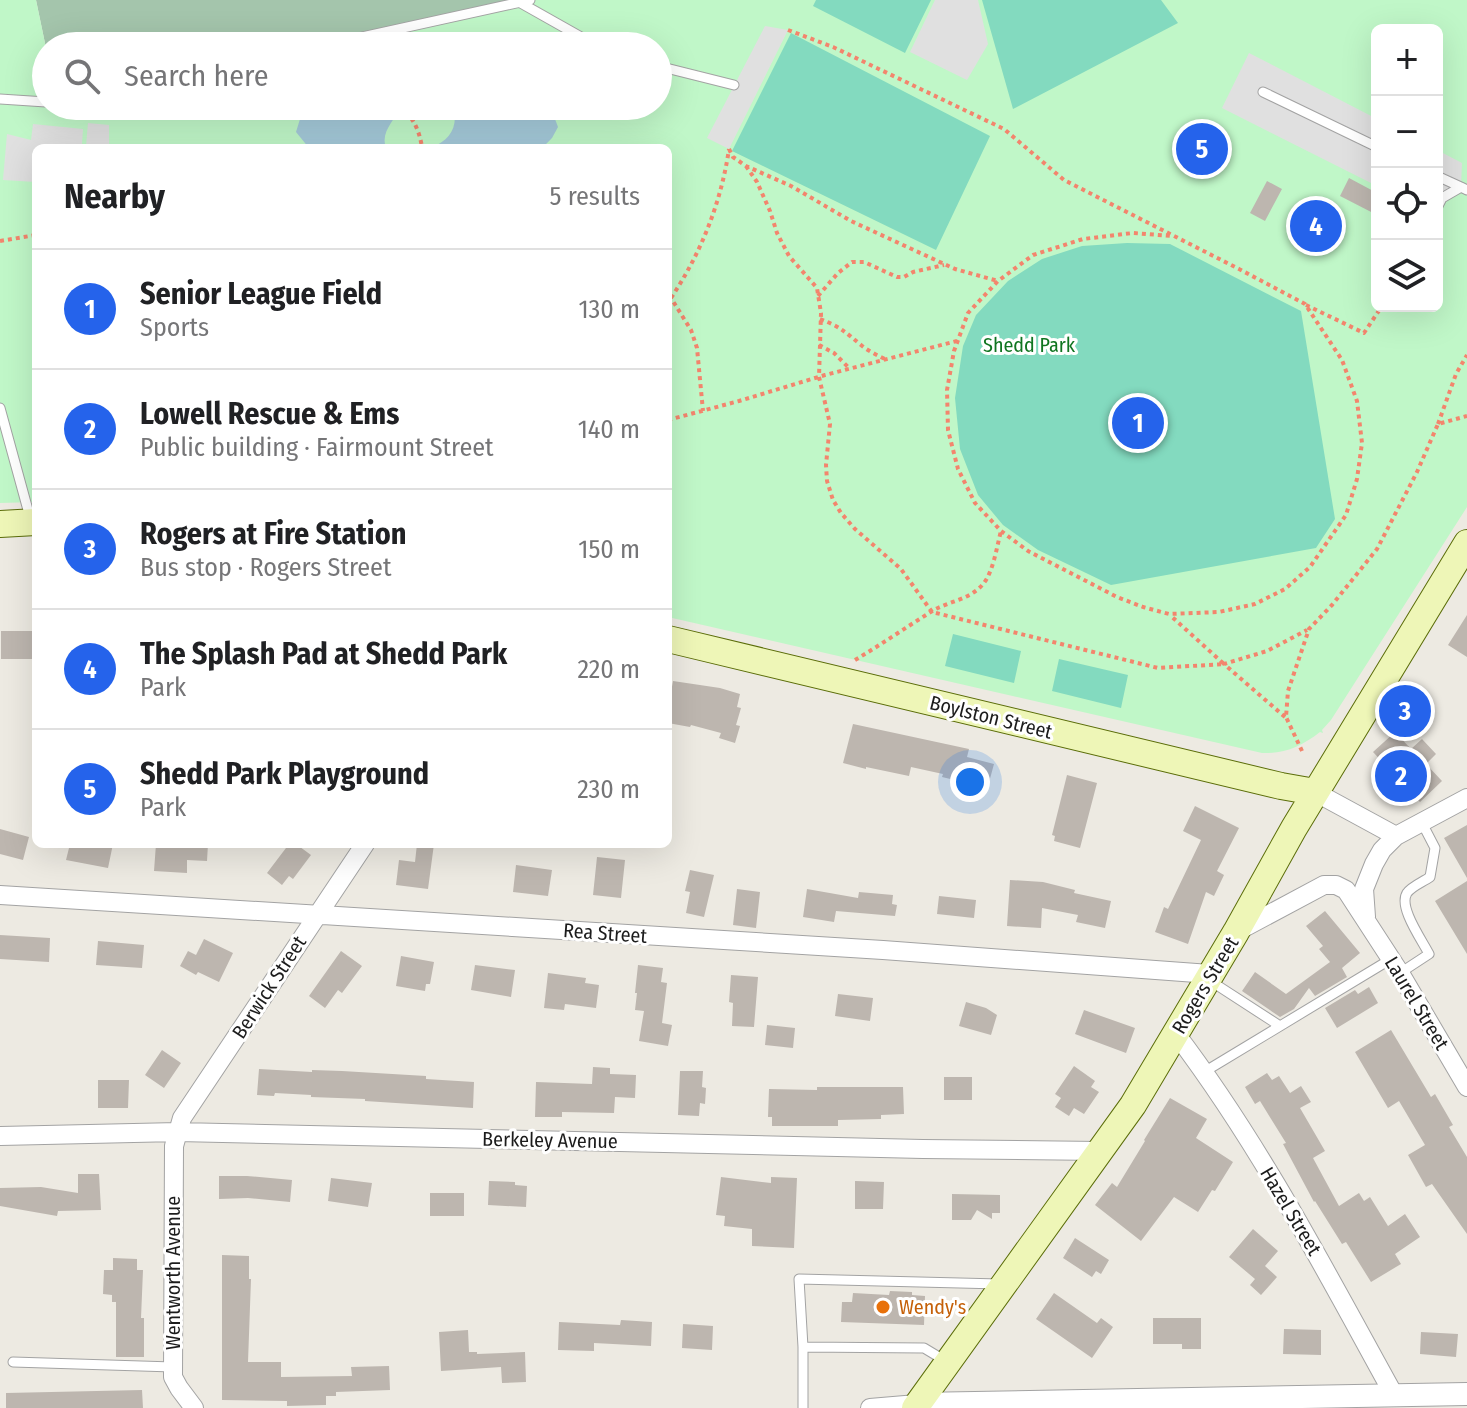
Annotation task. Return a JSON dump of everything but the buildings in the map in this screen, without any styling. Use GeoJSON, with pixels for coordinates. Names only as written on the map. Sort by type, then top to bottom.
{"type":"FeatureCollection","features":[{"type":"Feature","properties":{"kind":"main road"},"geometry":{"type":"LineString","coordinates":[[0,524],[32,522]]}},
{"type":"Feature","properties":{"kind":"main road","name":"Rogers Street"},"geometry":{"type":"LineString","coordinates":[[916,1406],[1133,1105],[1315,792],[1467,543]]}},
{"type":"Feature","properties":{"kind":"main road","name":"Boylston Street"},"geometry":{"type":"LineString","coordinates":[[672,640],[1266,783],[1315,792]]}},
{"type":"Feature","properties":{"kind":"street"},"geometry":{"type":"LineString","coordinates":[[1315,792],[1396,836]]}},
{"type":"Feature","properties":{"kind":"street"},"geometry":{"type":"LineString","coordinates":[[1366,920],[1364,889],[1382,850],[1396,836],[1467,798]]}},
{"type":"Feature","properties":{"kind":"street","name":"Berwick Street"},"geometry":{"type":"LineString","coordinates":[[178,1132],[182,1118],[362,848]]}},
{"type":"Feature","properties":{"kind":"street","name":"Laurel Street"},"geometry":{"type":"LineString","coordinates":[[1236,932],[1324,885],[1336,885],[1346,890],[1396,966],[1467,1087]]}},
{"type":"Feature","properties":{"kind":"street","name":"Rea Street"},"geometry":{"type":"LineString","coordinates":[[0,895],[883,950],[1209,977]]}},
{"type":"Feature","properties":{"kind":"street","name":"Hazel Street"},"geometry":{"type":"LineString","coordinates":[[1176,1034],[1204,1072],[1293,1211],[1394,1395]]}},
{"type":"Feature","properties":{"kind":"street","name":"Berkeley Avenue"},"geometry":{"type":"LineString","coordinates":[[0,1136],[178,1132],[1100,1151]]}},
{"type":"Feature","properties":{"kind":"street","name":"Wentworth Avenue"},"geometry":{"type":"LineString","coordinates":[[178,1132],[174,1146],[173,1377],[194,1408]]}},
{"type":"Feature","properties":{"kind":"street"},"geometry":{"type":"LineString","coordinates":[[870,1408],[1467,1394]]}},
{"type":"Feature","properties":{"kind":"lane"},"geometry":{"type":"LineString","coordinates":[[384,32],[524,1],[574,32]]}},
{"type":"Feature","properties":{"kind":"lane"},"geometry":{"type":"LineString","coordinates":[[672,70],[734,85]]}},
{"type":"Feature","properties":{"kind":"lane"},"geometry":{"type":"LineString","coordinates":[[1263,92],[1371,144]]}},
{"type":"Feature","properties":{"kind":"lane"},"geometry":{"type":"LineString","coordinates":[[0,99],[32,101]]}},
{"type":"Feature","properties":{"kind":"lane"},"geometry":{"type":"LineString","coordinates":[[1443,179],[1464,189]]}},
{"type":"Feature","properties":{"kind":"lane"},"geometry":{"type":"LineString","coordinates":[[1443,198],[1464,189]]}},
{"type":"Feature","properties":{"kind":"lane"},"geometry":{"type":"LineString","coordinates":[[0,408],[32,515]]}},
{"type":"Feature","properties":{"kind":"lane"},"geometry":{"type":"LineString","coordinates":[[1204,1072],[1280,1026],[1396,966],[1429,954],[1405,905],[1409,890],[1430,877],[1435,848],[1422,823]]}},
{"type":"Feature","properties":{"kind":"lane"},"geometry":{"type":"LineString","coordinates":[[1209,977],[1280,1026]]}},
{"type":"Feature","properties":{"kind":"lane"},"geometry":{"type":"LineString","coordinates":[[803,1408],[799,1279],[1004,1284]]}},
{"type":"Feature","properties":{"kind":"lane"},"geometry":{"type":"LineString","coordinates":[[803,1347],[924,1348],[948,1362]]}},
{"type":"Feature","properties":{"kind":"lane"},"geometry":{"type":"LineString","coordinates":[[13,1362],[173,1367]]}},
{"type":"Feature","properties":{"kind":"path"},"geometry":{"type":"LineString","coordinates":[[788,30],[833,47],[1004,129],[1064,180],[1364,333],[1378,312]]}},
{"type":"Feature","properties":{"kind":"path"},"geometry":{"type":"LineString","coordinates":[[412,120],[419,130],[421,144]]}},
{"type":"Feature","properties":{"kind":"path"},"geometry":{"type":"LineString","coordinates":[[672,295],[697,256],[706,234],[726,171],[729,149],[733,157],[746,166],[791,186],[851,221],[945,264],[998,281]]}},
{"type":"Feature","properties":{"kind":"path"},"geometry":{"type":"LineString","coordinates":[[746,166],[757,182],[789,256],[817,288],[819,377],[830,424],[826,465],[833,500],[855,529],[901,569],[932,612],[1158,668],[1224,664],[1267,651],[1309,629],[1377,549],[1417,472],[1456,374],[1467,355]]}},
{"type":"Feature","properties":{"kind":"path"},"geometry":{"type":"LineString","coordinates":[[1172,236],[1133,233],[1083,239],[1033,255],[998,281],[968,313],[954,351],[947,390],[948,430],[958,469],[975,503],[1001,531],[1028,551],[1117,597],[1169,614],[1219,612],[1255,604],[1285,589],[1310,567],[1346,515],[1357,479],[1362,443],[1357,401],[1342,360],[1305,304]]}},
{"type":"Feature","properties":{"kind":"path"},"geometry":{"type":"LineString","coordinates":[[0,241],[32,236]]}},
{"type":"Feature","properties":{"kind":"path"},"geometry":{"type":"LineString","coordinates":[[818,296],[852,262],[864,262],[897,277],[945,264]]}},
{"type":"Feature","properties":{"kind":"path"},"geometry":{"type":"LineString","coordinates":[[672,301],[691,330],[697,348],[703,411]]}},
{"type":"Feature","properties":{"kind":"path"},"geometry":{"type":"LineString","coordinates":[[820,319],[836,325],[862,346],[885,359]]}},
{"type":"Feature","properties":{"kind":"path"},"geometry":{"type":"LineString","coordinates":[[672,419],[849,368],[957,341]]}},
{"type":"Feature","properties":{"kind":"path"},"geometry":{"type":"LineString","coordinates":[[819,345],[834,353],[849,368]]}},
{"type":"Feature","properties":{"kind":"path"},"geometry":{"type":"LineString","coordinates":[[1438,424],[1467,416]]}},
{"type":"Feature","properties":{"kind":"path"},"geometry":{"type":"LineString","coordinates":[[846,665],[984,584],[1001,531]]}},
{"type":"Feature","properties":{"kind":"path"},"geometry":{"type":"LineString","coordinates":[[1169,614],[1286,717],[1302,751]]}},
{"type":"Feature","properties":{"kind":"path"},"geometry":{"type":"LineString","coordinates":[[1286,717],[1288,691],[1309,629]]}},
{"type":"Feature","properties":{"kind":"green space","name":"Shedd Park"},"geometry":{"type":"Polygon","coordinates":[[[0,0],[36,0],[43,32],[32,32],[32,120],[672,120],[672,32],[363,32],[530,0],[1467,0],[1467,507],[1322,730],[1323,733],[1278,752],[1262,753],[672,618],[672,144],[32,144],[32,502],[0,503],[0,0]]]}},
{"type":"Feature","properties":{"kind":"green space"},"geometry":{"type":"Polygon","coordinates":[[[36,0],[530,0],[363,32],[43,32],[36,0]]]}},
{"type":"Feature","properties":{"kind":"green space"},"geometry":{"type":"Polygon","coordinates":[[[816,0],[931,0],[905,53],[813,6],[816,0]]]}},
{"type":"Feature","properties":{"kind":"green space"},"geometry":{"type":"Polygon","coordinates":[[[982,0],[1161,0],[1178,23],[1013,109],[982,0]]]}},
{"type":"Feature","properties":{"kind":"green space"},"geometry":{"type":"Polygon","coordinates":[[[791,33],[990,136],[936,250],[732,151],[791,33]]]}},
{"type":"Feature","properties":{"kind":"green space"},"geometry":{"type":"Polygon","coordinates":[[[1170,244],[1301,311],[1335,519],[1316,548],[1111,585],[1038,550],[1003,525],[978,495],[960,449],[955,398],[963,346],[976,315],[1008,281],[1042,259],[1082,246],[1170,244]]]}},
{"type":"Feature","properties":{"kind":"green space"},"geometry":{"type":"Polygon","coordinates":[[[953,634],[1021,651],[1014,683],[945,666],[953,634]]]}},
{"type":"Feature","properties":{"kind":"green space"},"geometry":{"type":"Polygon","coordinates":[[[1059,659],[1128,675],[1121,708],[1052,691],[1059,659]]]}},
{"type":"Feature","properties":{"kind":"shaded area"},"geometry":{"type":"Polygon","coordinates":[[[935,0],[978,0],[988,44],[967,80],[910,52],[935,0]]]}},
{"type":"Feature","properties":{"kind":"shaded area"},"geometry":{"type":"Polygon","coordinates":[[[765,26],[788,30],[729,149],[707,138],[765,26]]]}},
{"type":"Feature","properties":{"kind":"shaded area"},"geometry":{"type":"Polygon","coordinates":[[[1249,53],[1371,116],[1371,183],[1222,108],[1249,53]]]}},
{"type":"Feature","properties":{"kind":"shaded area"},"geometry":{"type":"Polygon","coordinates":[[[88,123],[109,125],[109,144],[86,144],[88,123]]]}},
{"type":"Feature","properties":{"kind":"shaded area"},"geometry":{"type":"Polygon","coordinates":[[[33,124],[83,129],[82,144],[32,144],[32,182],[3,180],[7,134],[31,140],[33,124]]]}},
{"type":"Feature","properties":{"kind":"shaded area"},"geometry":{"type":"Polygon","coordinates":[[[1443,153],[1462,163],[1461,187],[1443,203],[1443,153]]]}},
{"type":"Feature","properties":{"kind":"water"},"geometry":{"type":"Polygon","coordinates":[[[300,120],[393,120],[385,136],[385,144],[306,144],[296,132],[300,120]]]}},
{"type":"Feature","properties":{"kind":"water"},"geometry":{"type":"Polygon","coordinates":[[[455,120],[555,120],[558,127],[546,144],[438,144],[448,137],[455,120]]]}},
{"type":"Feature","properties":{"kind":"place","name":"Shedd Park Playground"},"geometry":{"type":"Point","coordinates":[1202,149]}},
{"type":"Feature","properties":{"kind":"place","name":"The Splash Pad at Shedd Park"},"geometry":{"type":"Point","coordinates":[1316,226]}},
{"type":"Feature","properties":{"kind":"place","name":"Senior League Field"},"geometry":{"type":"Point","coordinates":[1138,423]}},
{"type":"Feature","properties":{"kind":"place","name":"Rogers at Fire Station"},"geometry":{"type":"Point","coordinates":[1405,711]}},
{"type":"Feature","properties":{"kind":"place","name":"Lowell Rescue & Ems"},"geometry":{"type":"Point","coordinates":[1401,776]}},
{"type":"Feature","properties":{"kind":"place","name":"Wendy's"},"geometry":{"type":"Point","coordinates":[883,1307]}}]}
